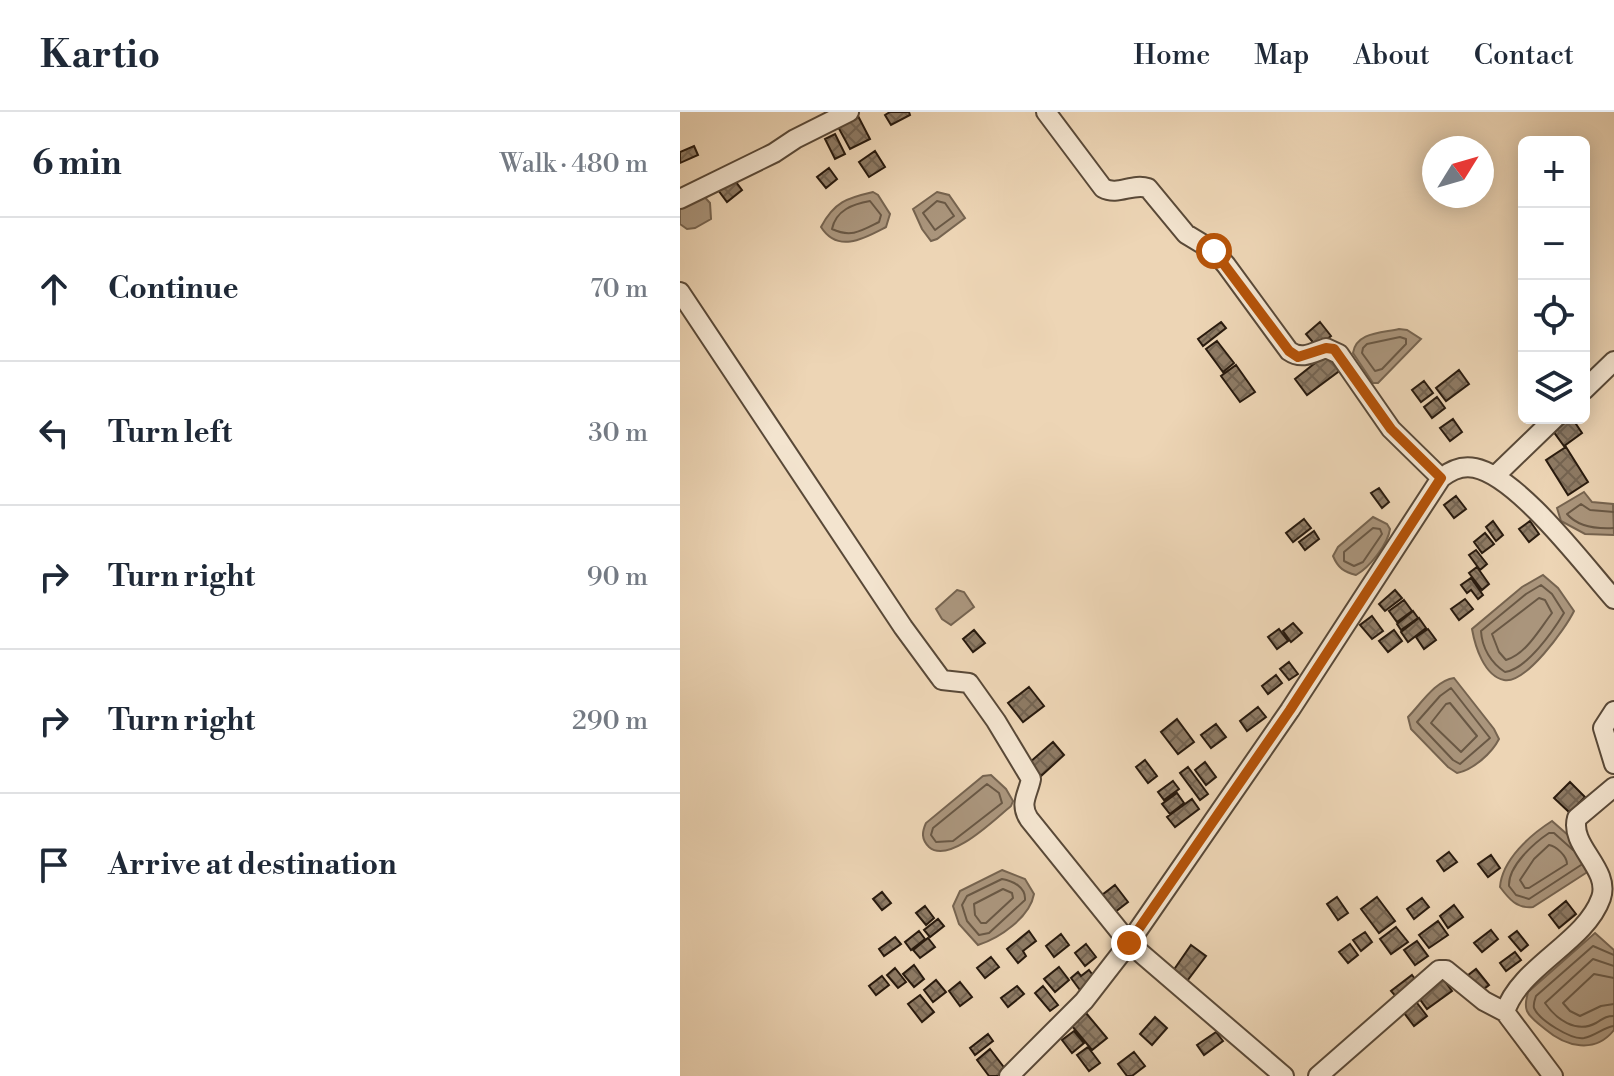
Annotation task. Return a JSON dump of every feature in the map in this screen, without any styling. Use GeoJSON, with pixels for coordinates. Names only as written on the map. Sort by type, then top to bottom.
{"type":"FeatureCollection","features":[{"type":"Feature","properties":{"kind":"street"},"geometry":{"type":"LineString","coordinates":[[680,199],[849,112]]}},
{"type":"Feature","properties":{"kind":"street"},"geometry":{"type":"LineString","coordinates":[[1046,112],[1103,188],[1111,192],[1140,185],[1148,188],[1186,234],[1214,251],[1289,351],[1298,357],[1326,348],[1334,349],[1391,429],[1441,478]]}},
{"type":"Feature","properties":{"kind":"street"},"geometry":{"type":"LineString","coordinates":[[680,292],[903,627],[939,676],[942,680],[964,681],[973,687],[1031,779],[1025,794],[1025,813],[1129,943],[1284,1076]]}},
{"type":"Feature","properties":{"kind":"street"},"geometry":{"type":"LineString","coordinates":[[1590,384],[1614,361]]}},
{"type":"Feature","properties":{"kind":"street"},"geometry":{"type":"LineString","coordinates":[[1495,476],[1549,424]]}},
{"type":"Feature","properties":{"kind":"street"},"geometry":{"type":"LineString","coordinates":[[1009,1076],[1084,1001],[1129,943],[1290,710],[1441,478],[1459,468],[1474,468],[1495,476],[1518,493],[1614,599]]}},
{"type":"Feature","properties":{"kind":"street"},"geometry":{"type":"LineString","coordinates":[[1614,711],[1603,728],[1614,764]]}},
{"type":"Feature","properties":{"kind":"street"},"geometry":{"type":"LineString","coordinates":[[1505,1012],[1513,992],[1561,948],[1598,905],[1602,886],[1592,860],[1577,836],[1575,823],[1614,787]]}},
{"type":"Feature","properties":{"kind":"street"},"geometry":{"type":"LineString","coordinates":[[1318,1076],[1439,970],[1446,970],[1484,1001],[1505,1012],[1553,1076]]}},
{"type":"Feature","properties":{"kind":"water"},"geometry":{"type":"Polygon","coordinates":[[[700,192],[710,203],[711,219],[687,229],[680,224],[680,206],[700,192]]]}},
{"type":"Feature","properties":{"kind":"water"},"geometry":{"type":"Polygon","coordinates":[[[873,192],[890,214],[886,227],[861,239],[844,242],[835,240],[821,227],[842,202],[873,192]]]}},
{"type":"Feature","properties":{"kind":"water"},"geometry":{"type":"Polygon","coordinates":[[[937,192],[949,195],[965,218],[931,241],[913,209],[937,192]]]}},
{"type":"Feature","properties":{"kind":"water"},"geometry":{"type":"Polygon","coordinates":[[[1407,330],[1421,339],[1378,383],[1373,383],[1353,353],[1355,346],[1364,337],[1407,330]]]}},
{"type":"Feature","properties":{"kind":"water"},"geometry":{"type":"Polygon","coordinates":[[[1584,492],[1592,502],[1613,504],[1614,535],[1585,534],[1561,521],[1557,508],[1584,492]]]}},
{"type":"Feature","properties":{"kind":"water"},"geometry":{"type":"Polygon","coordinates":[[[1373,517],[1390,529],[1378,555],[1356,575],[1339,566],[1333,556],[1338,547],[1373,517]]]}},
{"type":"Feature","properties":{"kind":"water"},"geometry":{"type":"Polygon","coordinates":[[[1543,575],[1558,588],[1574,611],[1554,642],[1533,665],[1523,674],[1504,680],[1486,667],[1472,629],[1522,587],[1543,575]]]}},
{"type":"Feature","properties":{"kind":"water"},"geometry":{"type":"Polygon","coordinates":[[[957,590],[964,592],[974,607],[951,625],[942,619],[936,609],[957,590]]]}},
{"type":"Feature","properties":{"kind":"water"},"geometry":{"type":"Polygon","coordinates":[[[1454,678],[1499,739],[1481,760],[1457,773],[1411,729],[1408,717],[1435,688],[1454,678]]]}},
{"type":"Feature","properties":{"kind":"water"},"geometry":{"type":"Polygon","coordinates":[[[991,775],[1006,789],[1013,801],[1011,806],[960,845],[938,851],[929,847],[923,835],[926,823],[983,776],[991,775]]]}},
{"type":"Feature","properties":{"kind":"water"},"geometry":{"type":"Polygon","coordinates":[[[1552,821],[1569,836],[1589,871],[1533,907],[1518,905],[1500,887],[1506,867],[1518,849],[1552,821]]]}},
{"type":"Feature","properties":{"kind":"water"},"geometry":{"type":"Polygon","coordinates":[[[1002,870],[1025,879],[1034,894],[1027,911],[1013,926],[978,945],[959,924],[953,906],[960,891],[1002,870]]]}},
{"type":"Feature","properties":{"kind":"water"},"geometry":{"type":"Polygon","coordinates":[[[1595,933],[1614,950],[1614,1030],[1606,1038],[1589,1045],[1571,1044],[1537,1023],[1527,1011],[1526,1001],[1528,992],[1595,933]]]}},
{"type":"Feature","properties":{"kind":"building"},"geometry":{"type":"Polygon","coordinates":[[[909,112],[910,115],[891,125],[885,115],[909,112]]]}},
{"type":"Feature","properties":{"kind":"building"},"geometry":{"type":"Polygon","coordinates":[[[857,114],[870,139],[850,149],[837,125],[857,114]]]}},
{"type":"Feature","properties":{"kind":"building"},"geometry":{"type":"Polygon","coordinates":[[[835,134],[845,154],[835,159],[825,139],[835,134]]]}},
{"type":"Feature","properties":{"kind":"building"},"geometry":{"type":"Polygon","coordinates":[[[694,146],[698,155],[680,163],[680,152],[694,146]]]}},
{"type":"Feature","properties":{"kind":"building"},"geometry":{"type":"Polygon","coordinates":[[[875,151],[885,167],[869,177],[859,162],[875,151]]]}},
{"type":"Feature","properties":{"kind":"building"},"geometry":{"type":"Polygon","coordinates":[[[829,168],[837,179],[826,188],[817,177],[829,168]]]}},
{"type":"Feature","properties":{"kind":"building"},"geometry":{"type":"Polygon","coordinates":[[[733,178],[742,190],[727,202],[718,190],[733,178]]]}},
{"type":"Feature","properties":{"kind":"building"},"geometry":{"type":"Polygon","coordinates":[[[1221,322],[1226,328],[1203,346],[1198,339],[1221,322]]]}},
{"type":"Feature","properties":{"kind":"building"},"geometry":{"type":"Polygon","coordinates":[[[1320,322],[1331,336],[1317,347],[1306,334],[1320,322]]]}},
{"type":"Feature","properties":{"kind":"building"},"geometry":{"type":"Polygon","coordinates":[[[1217,341],[1234,363],[1223,372],[1206,349],[1217,341]]]}},
{"type":"Feature","properties":{"kind":"building"},"geometry":{"type":"Polygon","coordinates":[[[1329,352],[1342,369],[1307,395],[1295,379],[1329,352]]]}},
{"type":"Feature","properties":{"kind":"building"},"geometry":{"type":"Polygon","coordinates":[[[1236,365],[1255,392],[1240,402],[1221,376],[1236,365]]]}},
{"type":"Feature","properties":{"kind":"building"},"geometry":{"type":"Polygon","coordinates":[[[1459,370],[1469,384],[1446,401],[1436,388],[1459,370]]]}},
{"type":"Feature","properties":{"kind":"building"},"geometry":{"type":"Polygon","coordinates":[[[1424,381],[1433,393],[1421,402],[1412,390],[1424,381]]]}},
{"type":"Feature","properties":{"kind":"building"},"geometry":{"type":"Polygon","coordinates":[[[1437,397],[1445,408],[1432,418],[1424,407],[1437,397]]]}},
{"type":"Feature","properties":{"kind":"building"},"geometry":{"type":"Polygon","coordinates":[[[1453,419],[1462,432],[1450,441],[1440,428],[1453,419]]]}},
{"type":"Feature","properties":{"kind":"building"},"geometry":{"type":"Polygon","coordinates":[[[1563,424],[1576,424],[1582,433],[1564,446],[1553,431],[1563,424]]]}},
{"type":"Feature","properties":{"kind":"building"},"geometry":{"type":"Polygon","coordinates":[[[1566,447],[1588,482],[1568,495],[1546,460],[1566,447]]]}},
{"type":"Feature","properties":{"kind":"building"},"geometry":{"type":"Polygon","coordinates":[[[1379,488],[1389,502],[1382,508],[1371,493],[1379,488]]]}},
{"type":"Feature","properties":{"kind":"building"},"geometry":{"type":"Polygon","coordinates":[[[1456,496],[1466,509],[1454,518],[1444,505],[1456,496]]]}},
{"type":"Feature","properties":{"kind":"building"},"geometry":{"type":"Polygon","coordinates":[[[1304,519],[1311,528],[1293,542],[1286,533],[1304,519]]]}},
{"type":"Feature","properties":{"kind":"building"},"geometry":{"type":"Polygon","coordinates":[[[1493,521],[1503,535],[1496,541],[1486,527],[1493,521]]]}},
{"type":"Feature","properties":{"kind":"building"},"geometry":{"type":"Polygon","coordinates":[[[1530,521],[1539,534],[1529,542],[1519,529],[1530,521]]]}},
{"type":"Feature","properties":{"kind":"building"},"geometry":{"type":"Polygon","coordinates":[[[1314,531],[1319,539],[1305,550],[1299,542],[1314,531]]]}},
{"type":"Feature","properties":{"kind":"building"},"geometry":{"type":"Polygon","coordinates":[[[1485,533],[1494,544],[1482,553],[1474,542],[1485,533]]]}},
{"type":"Feature","properties":{"kind":"building"},"geometry":{"type":"Polygon","coordinates":[[[1476,550],[1487,564],[1480,570],[1469,555],[1476,550]]]}},
{"type":"Feature","properties":{"kind":"building"},"geometry":{"type":"Polygon","coordinates":[[[1477,567],[1489,584],[1482,590],[1469,573],[1477,567]]]}},
{"type":"Feature","properties":{"kind":"building"},"geometry":{"type":"Polygon","coordinates":[[[1471,578],[1483,595],[1478,599],[1471,590],[1467,593],[1461,585],[1471,578]]]}},
{"type":"Feature","properties":{"kind":"building"},"geometry":{"type":"Polygon","coordinates":[[[1395,590],[1402,598],[1385,611],[1379,604],[1395,590]]]}},
{"type":"Feature","properties":{"kind":"building"},"geometry":{"type":"Polygon","coordinates":[[[1465,599],[1473,609],[1459,620],[1451,609],[1465,599]]]}},
{"type":"Feature","properties":{"kind":"building"},"geometry":{"type":"Polygon","coordinates":[[[1404,600],[1412,611],[1397,622],[1389,611],[1404,600]]]}},
{"type":"Feature","properties":{"kind":"building"},"geometry":{"type":"Polygon","coordinates":[[[1413,611],[1418,618],[1401,630],[1397,624],[1413,611]]]}},
{"type":"Feature","properties":{"kind":"building"},"geometry":{"type":"Polygon","coordinates":[[[1372,616],[1383,631],[1372,639],[1360,625],[1372,616]]]}},
{"type":"Feature","properties":{"kind":"building"},"geometry":{"type":"Polygon","coordinates":[[[1419,618],[1426,628],[1408,642],[1401,632],[1419,618]]]}},
{"type":"Feature","properties":{"kind":"building"},"geometry":{"type":"Polygon","coordinates":[[[1293,623],[1302,633],[1291,642],[1283,631],[1293,623]]]}},
{"type":"Feature","properties":{"kind":"building"},"geometry":{"type":"Polygon","coordinates":[[[1279,629],[1288,641],[1277,649],[1268,637],[1279,629]]]}},
{"type":"Feature","properties":{"kind":"building"},"geometry":{"type":"Polygon","coordinates":[[[1428,629],[1436,640],[1424,649],[1416,637],[1428,629]]]}},
{"type":"Feature","properties":{"kind":"building"},"geometry":{"type":"Polygon","coordinates":[[[974,630],[985,643],[973,652],[963,639],[974,630]]]}},
{"type":"Feature","properties":{"kind":"building"},"geometry":{"type":"Polygon","coordinates":[[[1394,630],[1402,641],[1388,652],[1379,641],[1394,630]]]}},
{"type":"Feature","properties":{"kind":"building"},"geometry":{"type":"Polygon","coordinates":[[[1289,662],[1298,674],[1289,680],[1280,669],[1289,662]]]}},
{"type":"Feature","properties":{"kind":"building"},"geometry":{"type":"Polygon","coordinates":[[[1276,675],[1282,683],[1268,694],[1262,686],[1276,675]]]}},
{"type":"Feature","properties":{"kind":"building"},"geometry":{"type":"Polygon","coordinates":[[[1029,687],[1044,706],[1023,722],[1008,703],[1029,687]]]}},
{"type":"Feature","properties":{"kind":"building"},"geometry":{"type":"Polygon","coordinates":[[[1258,707],[1266,717],[1247,731],[1240,721],[1258,707]]]}},
{"type":"Feature","properties":{"kind":"building"},"geometry":{"type":"Polygon","coordinates":[[[1177,719],[1194,742],[1178,754],[1161,732],[1177,719]]]}},
{"type":"Feature","properties":{"kind":"building"},"geometry":{"type":"Polygon","coordinates":[[[1216,724],[1226,737],[1211,748],[1201,735],[1216,724]]]}},
{"type":"Feature","properties":{"kind":"building"},"geometry":{"type":"Polygon","coordinates":[[[1053,742],[1064,755],[1041,776],[1029,763],[1053,742]]]}},
{"type":"Feature","properties":{"kind":"building"},"geometry":{"type":"Polygon","coordinates":[[[1145,760],[1157,776],[1148,783],[1136,767],[1145,760]]]}},
{"type":"Feature","properties":{"kind":"building"},"geometry":{"type":"Polygon","coordinates":[[[1205,762],[1216,777],[1206,785],[1195,770],[1205,762]]]}},
{"type":"Feature","properties":{"kind":"building"},"geometry":{"type":"Polygon","coordinates":[[[1188,767],[1208,794],[1200,800],[1180,773],[1188,767]]]}},
{"type":"Feature","properties":{"kind":"building"},"geometry":{"type":"Polygon","coordinates":[[[1173,781],[1179,789],[1164,800],[1158,792],[1173,781]]]}},
{"type":"Feature","properties":{"kind":"building"},"geometry":{"type":"Polygon","coordinates":[[[1570,782],[1585,797],[1570,813],[1554,798],[1570,782]]]}},
{"type":"Feature","properties":{"kind":"building"},"geometry":{"type":"Polygon","coordinates":[[[1177,793],[1184,803],[1170,814],[1162,804],[1177,793]]]}},
{"type":"Feature","properties":{"kind":"building"},"geometry":{"type":"Polygon","coordinates":[[[1192,799],[1199,809],[1175,827],[1167,817],[1192,799]]]}},
{"type":"Feature","properties":{"kind":"building"},"geometry":{"type":"Polygon","coordinates":[[[1449,852],[1457,862],[1444,871],[1437,861],[1449,852]]]}},
{"type":"Feature","properties":{"kind":"building"},"geometry":{"type":"Polygon","coordinates":[[[1491,855],[1500,868],[1488,877],[1478,864],[1491,855]]]}},
{"type":"Feature","properties":{"kind":"building"},"geometry":{"type":"Polygon","coordinates":[[[1115,885],[1128,902],[1115,912],[1102,895],[1115,885]]]}},
{"type":"Feature","properties":{"kind":"building"},"geometry":{"type":"Polygon","coordinates":[[[882,892],[891,903],[882,910],[873,899],[882,892]]]}},
{"type":"Feature","properties":{"kind":"building"},"geometry":{"type":"Polygon","coordinates":[[[1337,897],[1348,913],[1338,920],[1327,904],[1337,897]]]}},
{"type":"Feature","properties":{"kind":"building"},"geometry":{"type":"Polygon","coordinates":[[[1377,897],[1395,921],[1379,933],[1361,909],[1377,897]]]}},
{"type":"Feature","properties":{"kind":"building"},"geometry":{"type":"Polygon","coordinates":[[[1422,898],[1429,907],[1414,919],[1407,909],[1422,898]]]}},
{"type":"Feature","properties":{"kind":"building"},"geometry":{"type":"Polygon","coordinates":[[[1566,901],[1576,914],[1559,928],[1549,915],[1566,901]]]}},
{"type":"Feature","properties":{"kind":"building"},"geometry":{"type":"Polygon","coordinates":[[[1454,905],[1463,917],[1448,928],[1440,916],[1454,905]]]}},
{"type":"Feature","properties":{"kind":"building"},"geometry":{"type":"Polygon","coordinates":[[[925,906],[934,918],[926,925],[916,913],[925,906]]]}},
{"type":"Feature","properties":{"kind":"building"},"geometry":{"type":"Polygon","coordinates":[[[938,919],[944,926],[930,937],[924,930],[938,919]]]}},
{"type":"Feature","properties":{"kind":"building"},"geometry":{"type":"Polygon","coordinates":[[[1438,921],[1448,935],[1429,948],[1419,935],[1438,921]]]}},
{"type":"Feature","properties":{"kind":"building"},"geometry":{"type":"Polygon","coordinates":[[[1396,927],[1408,942],[1391,954],[1380,939],[1396,927]]]}},
{"type":"Feature","properties":{"kind":"building"},"geometry":{"type":"Polygon","coordinates":[[[1491,930],[1498,939],[1482,952],[1474,943],[1491,930]]]}},
{"type":"Feature","properties":{"kind":"building"},"geometry":{"type":"Polygon","coordinates":[[[919,931],[925,939],[911,950],[905,942],[919,931]]]}},
{"type":"Feature","properties":{"kind":"building"},"geometry":{"type":"Polygon","coordinates":[[[1029,931],[1036,941],[1023,951],[1026,956],[1018,963],[1007,949],[1029,931]]]}},
{"type":"Feature","properties":{"kind":"building"},"geometry":{"type":"Polygon","coordinates":[[[1517,931],[1528,945],[1521,951],[1509,937],[1517,931]]]}},
{"type":"Feature","properties":{"kind":"building"},"geometry":{"type":"Polygon","coordinates":[[[1365,932],[1372,942],[1361,951],[1353,940],[1365,932]]]}},
{"type":"Feature","properties":{"kind":"building"},"geometry":{"type":"Polygon","coordinates":[[[1061,934],[1069,945],[1054,957],[1046,946],[1061,934]]]}},
{"type":"Feature","properties":{"kind":"building"},"geometry":{"type":"Polygon","coordinates":[[[895,937],[901,944],[884,956],[879,949],[895,937]]]}},
{"type":"Feature","properties":{"kind":"building"},"geometry":{"type":"Polygon","coordinates":[[[928,938],[935,947],[920,958],[913,950],[928,938]]]}},
{"type":"Feature","properties":{"kind":"building"},"geometry":{"type":"Polygon","coordinates":[[[1417,941],[1428,956],[1415,965],[1404,950],[1417,941]]]}},
{"type":"Feature","properties":{"kind":"building"},"geometry":{"type":"Polygon","coordinates":[[[1086,944],[1096,957],[1085,966],[1075,953],[1086,944]]]}},
{"type":"Feature","properties":{"kind":"building"},"geometry":{"type":"Polygon","coordinates":[[[1350,944],[1358,955],[1348,963],[1339,952],[1350,944]]]}},
{"type":"Feature","properties":{"kind":"building"},"geometry":{"type":"Polygon","coordinates":[[[1191,945],[1206,956],[1187,981],[1173,971],[1191,945]]]}},
{"type":"Feature","properties":{"kind":"building"},"geometry":{"type":"Polygon","coordinates":[[[1515,952],[1521,960],[1506,971],[1500,963],[1515,952]]]}},
{"type":"Feature","properties":{"kind":"building"},"geometry":{"type":"Polygon","coordinates":[[[991,957],[999,967],[985,978],[977,968],[991,957]]]}},
{"type":"Feature","properties":{"kind":"building"},"geometry":{"type":"Polygon","coordinates":[[[914,965],[924,979],[914,987],[903,974],[914,965]]]}},
{"type":"Feature","properties":{"kind":"building"},"geometry":{"type":"Polygon","coordinates":[[[1059,967],[1069,980],[1055,992],[1044,979],[1059,967]]]}},
{"type":"Feature","properties":{"kind":"building"},"geometry":{"type":"Polygon","coordinates":[[[895,968],[906,982],[898,988],[887,975],[895,968]]]}},
{"type":"Feature","properties":{"kind":"building"},"geometry":{"type":"Polygon","coordinates":[[[1476,969],[1489,985],[1480,992],[1467,976],[1476,969]]]}},
{"type":"Feature","properties":{"kind":"building"},"geometry":{"type":"Polygon","coordinates":[[[1089,970],[1095,978],[1080,990],[1071,978],[1078,972],[1081,976],[1089,970]]]}},
{"type":"Feature","properties":{"kind":"building"},"geometry":{"type":"Polygon","coordinates":[[[1412,975],[1419,984],[1398,999],[1391,991],[1412,975]]]}},
{"type":"Feature","properties":{"kind":"building"},"geometry":{"type":"Polygon","coordinates":[[[882,976],[889,985],[876,995],[869,986],[882,976]]]}},
{"type":"Feature","properties":{"kind":"building"},"geometry":{"type":"Polygon","coordinates":[[[1441,976],[1452,991],[1427,1009],[1416,994],[1441,976]]]}},
{"type":"Feature","properties":{"kind":"building"},"geometry":{"type":"Polygon","coordinates":[[[936,980],[946,992],[933,1002],[924,990],[936,980]]]}},
{"type":"Feature","properties":{"kind":"building"},"geometry":{"type":"Polygon","coordinates":[[[960,982],[972,997],[960,1006],[949,991],[960,982]]]}},
{"type":"Feature","properties":{"kind":"building"},"geometry":{"type":"Polygon","coordinates":[[[1017,986],[1024,994],[1008,1007],[1001,998],[1017,986]]]}},
{"type":"Feature","properties":{"kind":"building"},"geometry":{"type":"Polygon","coordinates":[[[1043,986],[1058,1005],[1050,1011],[1035,993],[1043,986]]]}},
{"type":"Feature","properties":{"kind":"building"},"geometry":{"type":"Polygon","coordinates":[[[920,995],[934,1012],[922,1022],[908,1004],[920,995]]]}},
{"type":"Feature","properties":{"kind":"building"},"geometry":{"type":"Polygon","coordinates":[[[1414,999],[1427,1016],[1414,1026],[1401,1009],[1414,999]]]}},
{"type":"Feature","properties":{"kind":"building"},"geometry":{"type":"Polygon","coordinates":[[[1086,1013],[1107,1038],[1092,1050],[1072,1026],[1086,1013]]]}},
{"type":"Feature","properties":{"kind":"building"},"geometry":{"type":"Polygon","coordinates":[[[1155,1017],[1167,1028],[1152,1045],[1140,1034],[1155,1017]]]}},
{"type":"Feature","properties":{"kind":"building"},"geometry":{"type":"Polygon","coordinates":[[[1074,1031],[1084,1043],[1072,1053],[1062,1040],[1074,1031]]]}},
{"type":"Feature","properties":{"kind":"building"},"geometry":{"type":"Polygon","coordinates":[[[1216,1032],[1223,1041],[1204,1055],[1197,1045],[1216,1032]]]}},
{"type":"Feature","properties":{"kind":"building"},"geometry":{"type":"Polygon","coordinates":[[[988,1034],[993,1041],[975,1055],[970,1048],[988,1034]]]}},
{"type":"Feature","properties":{"kind":"building"},"geometry":{"type":"Polygon","coordinates":[[[1088,1047],[1100,1063],[1089,1071],[1077,1055],[1088,1047]]]}},
{"type":"Feature","properties":{"kind":"building"},"geometry":{"type":"Polygon","coordinates":[[[990,1049],[1006,1070],[998,1076],[989,1076],[977,1060],[990,1049]]]}},
{"type":"Feature","properties":{"kind":"building"},"geometry":{"type":"Polygon","coordinates":[[[1134,1052],[1145,1066],[1132,1076],[1127,1076],[1118,1064],[1134,1052]]]}},
{"type":"Feature","properties":{"kind":"route"},"geometry":{"type":"LineString","coordinates":[[1129,943],[1290,710],[1441,478],[1413,454],[1391,429],[1334,349],[1326,348],[1298,357],[1289,351],[1214,251]]}}]}
